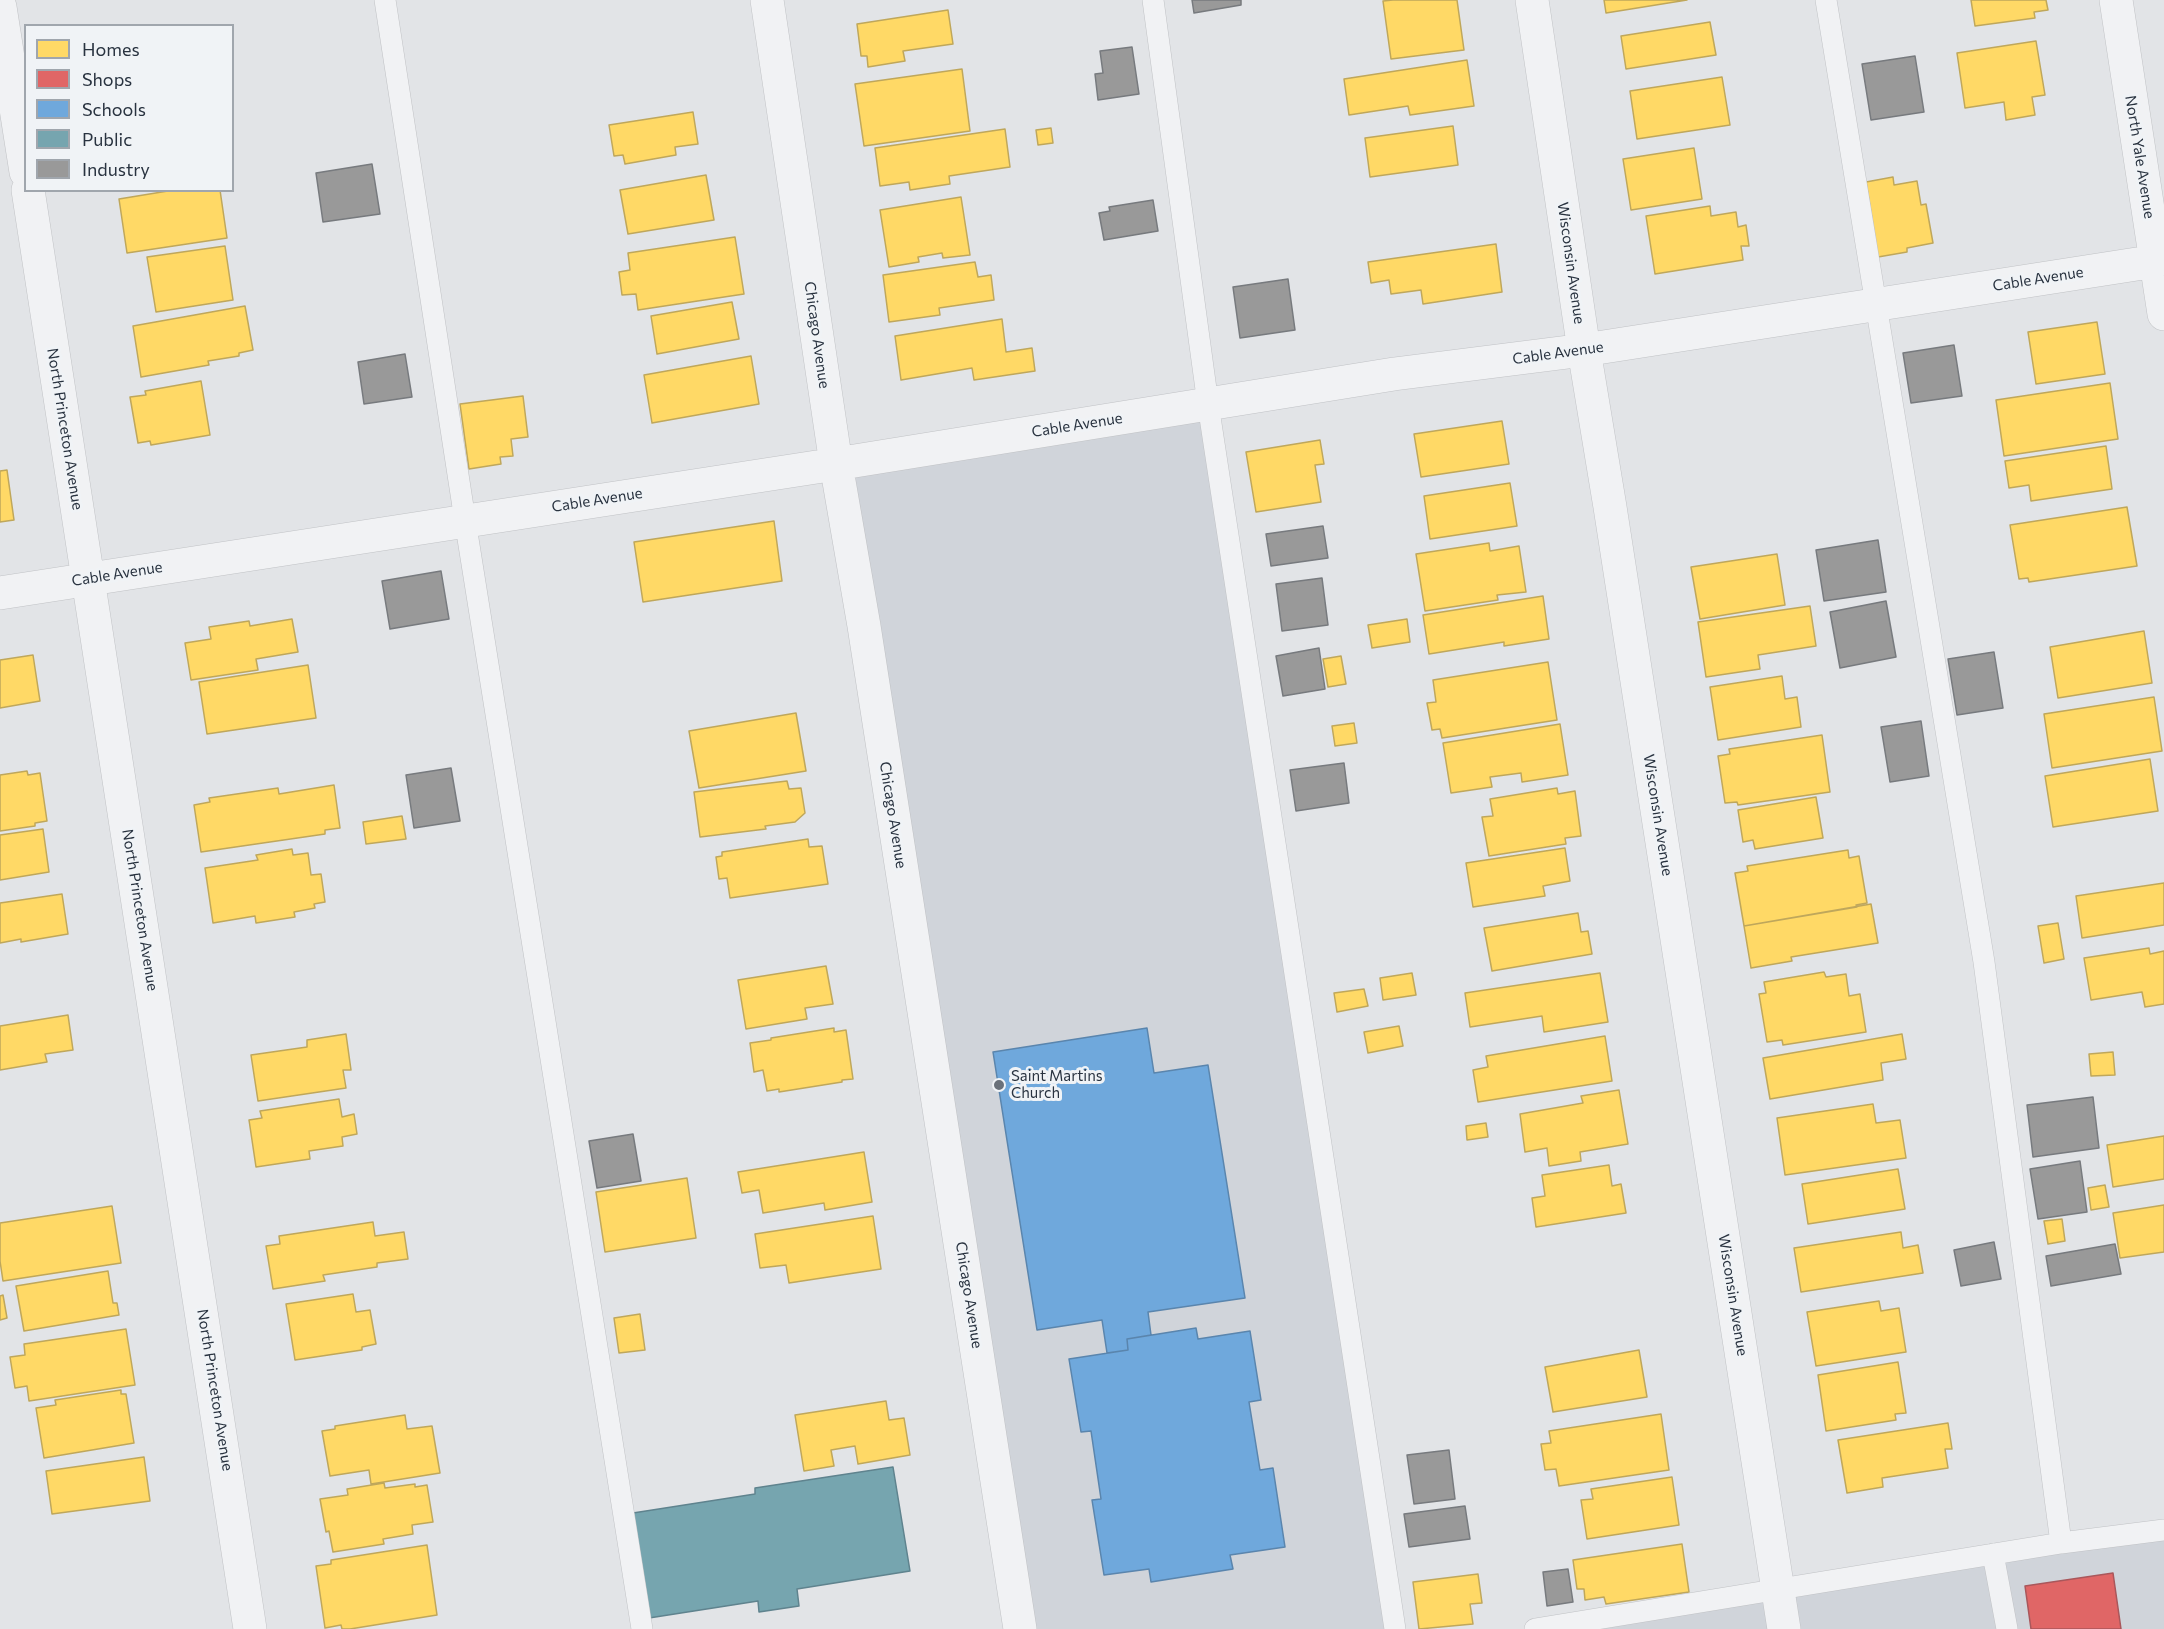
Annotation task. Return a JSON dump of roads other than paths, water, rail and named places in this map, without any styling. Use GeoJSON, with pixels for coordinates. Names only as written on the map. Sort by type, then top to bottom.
{"type":"FeatureCollection","features":[{"type":"Feature","properties":{"kind":"street","name":"Chicago Avenue"},"geometry":{"type":"LineString","coordinates":[[768,0],[836,464],[864,626],[1020,1629]]}},
{"type":"Feature","properties":{"kind":"street","name":"Wisconsin Avenue"},"geometry":{"type":"LineString","coordinates":[[1532,0],[1584,350],[1784,1629]]}},
{"type":"Feature","properties":{"kind":"street","name":"North Yale Avenue"},"geometry":{"type":"LineString","coordinates":[[2116,0],[2160,261],[2164,314]]}},
{"type":"Feature","properties":{"kind":"street"},"geometry":{"type":"LineString","coordinates":[[0,7],[24,159]]}},
{"type":"Feature","properties":{"kind":"street","name":"North Princeton Avenue"},"geometry":{"type":"LineString","coordinates":[[28,192],[250,1629]]}},
{"type":"Feature","properties":{"kind":"street","name":"Cable Avenue"},"geometry":{"type":"LineString","coordinates":[[0,593],[836,464],[1394,374],[1584,350],[2160,261]]}},
{"type":"Feature","properties":{"kind":"lane"},"geometry":{"type":"LineString","coordinates":[[385,0],[465,520],[642,1629]]}},
{"type":"Feature","properties":{"kind":"lane"},"geometry":{"type":"LineString","coordinates":[[1153,0],[1208,404],[1395,1629]]}},
{"type":"Feature","properties":{"kind":"lane"},"geometry":{"type":"LineString","coordinates":[[1826,0],[1984,962],[2061,1543]]}},
{"type":"Feature","properties":{"kind":"lane"},"geometry":{"type":"LineString","coordinates":[[1535,1629],[2061,1543],[2164,1530]]}},
{"type":"Feature","properties":{"kind":"lane"},"geometry":{"type":"LineString","coordinates":[[1993,1554],[2007,1629]]}},
{"type":"Feature","properties":{"kind":"place","name":"Saint Martins Church"},"geometry":{"type":"Point","coordinates":[999,1085]}}]}
